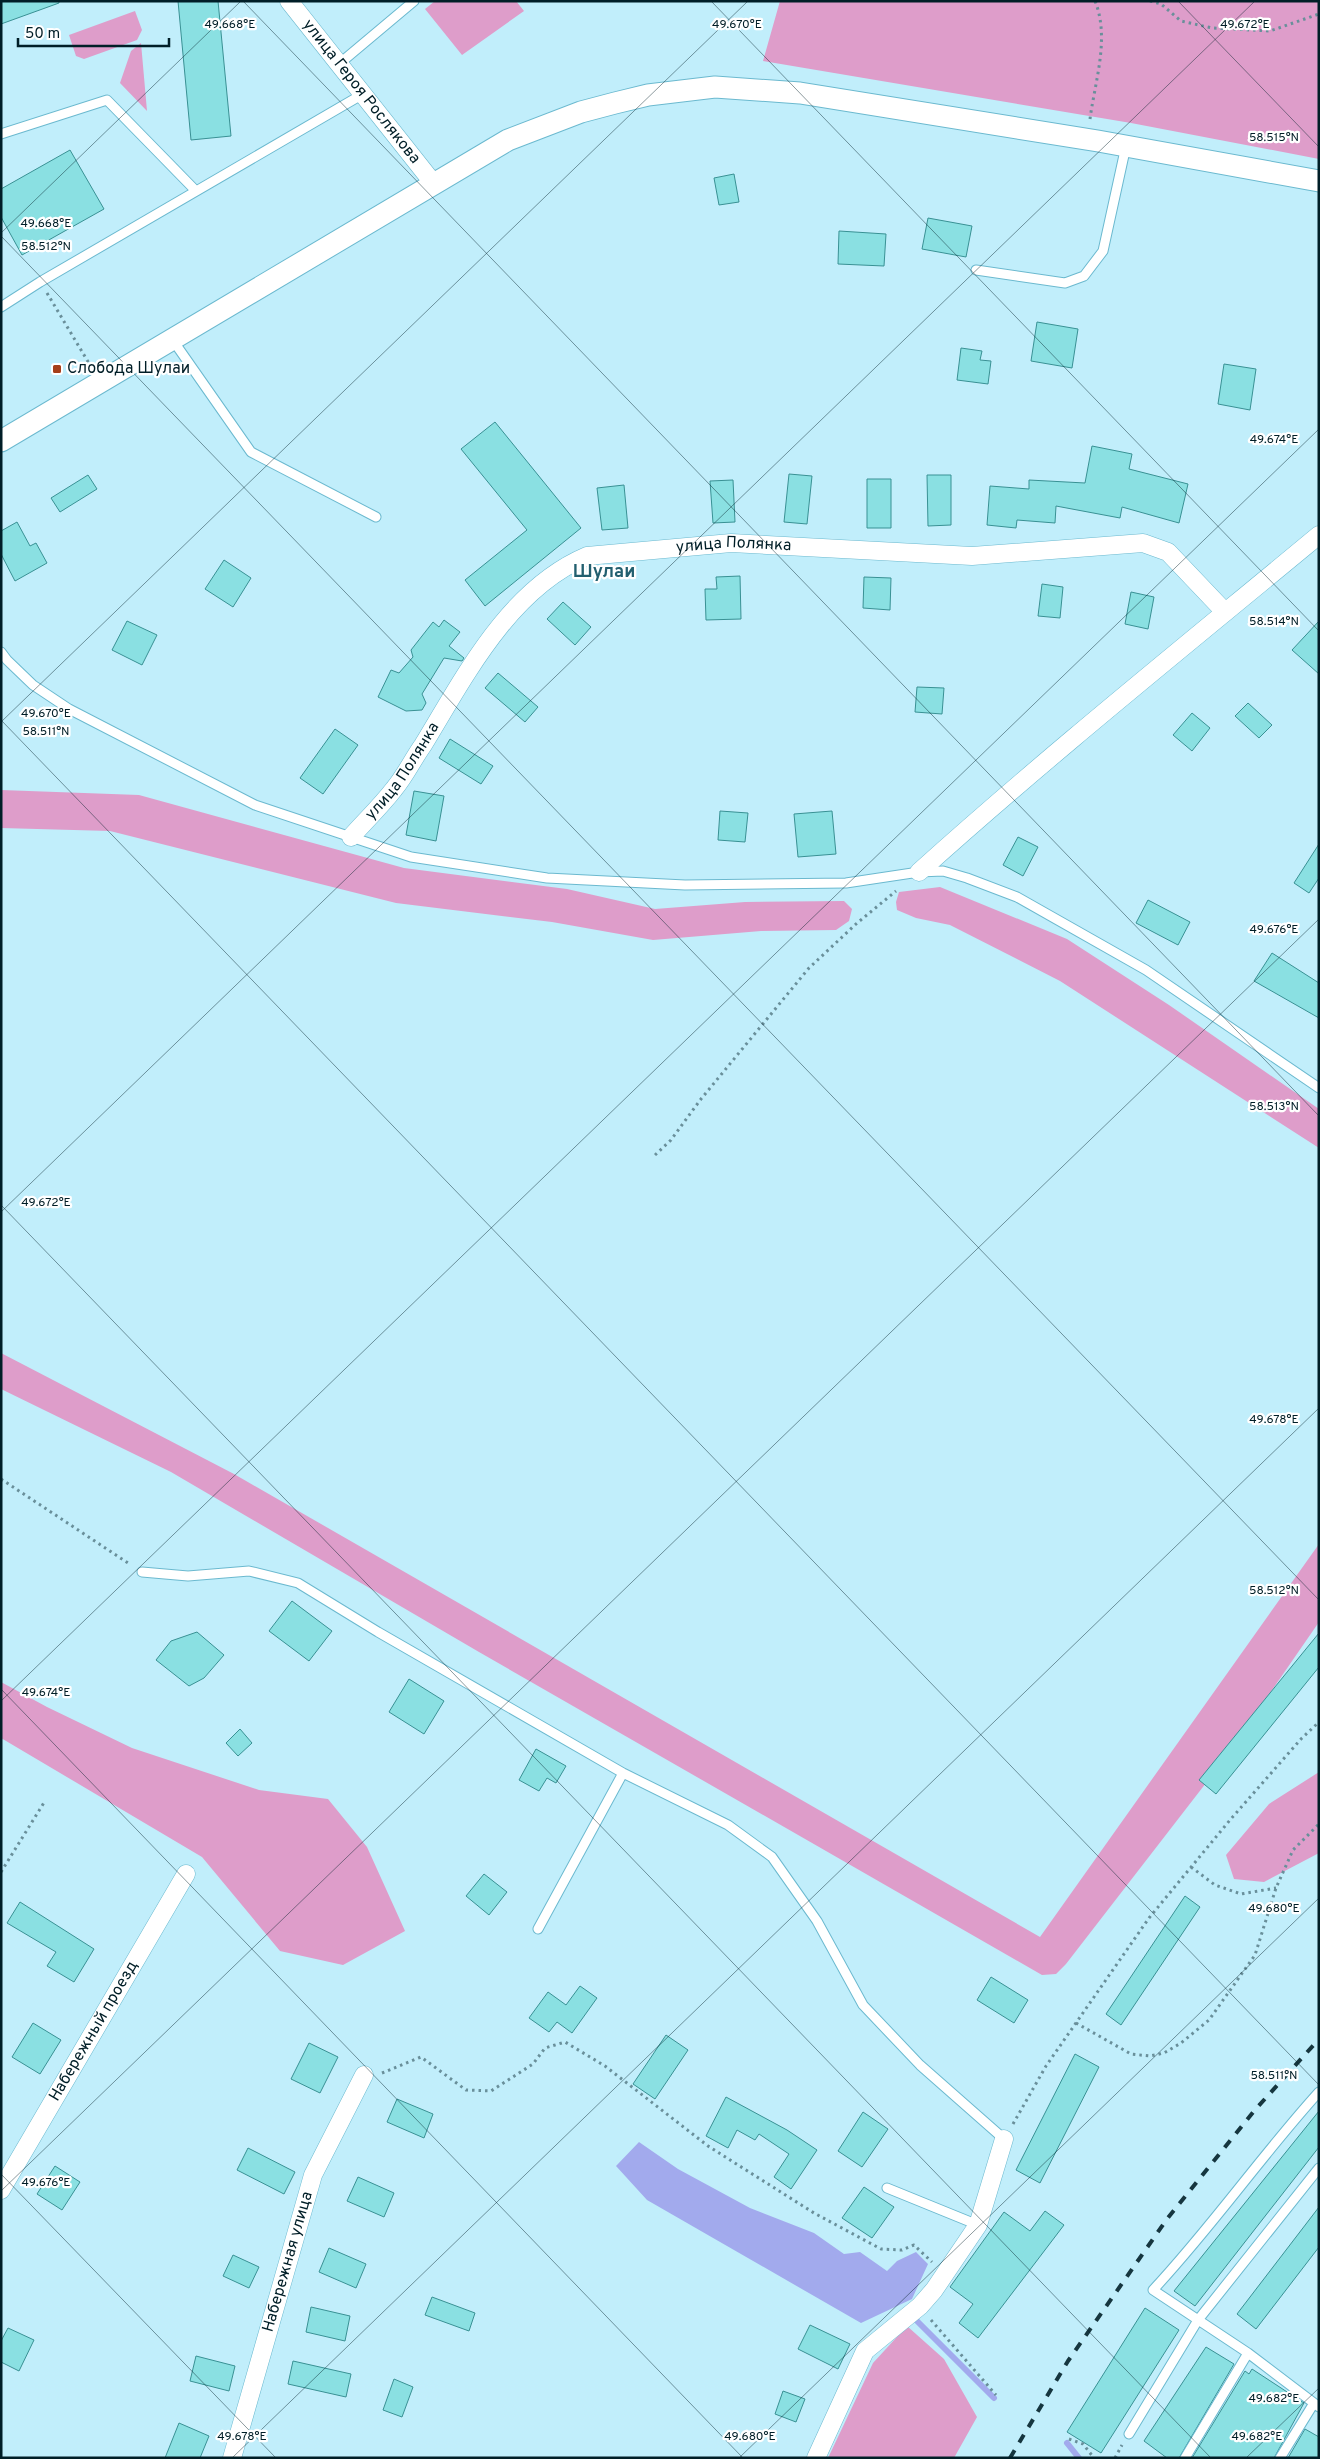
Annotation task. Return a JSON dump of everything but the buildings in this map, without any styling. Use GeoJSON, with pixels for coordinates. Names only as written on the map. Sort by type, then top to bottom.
{"type":"FeatureCollection","features":[{"type":"Feature","properties":{"kind":"street","name":"улица Героя Рослякова"},"geometry":{"type":"LineString","coordinates":[[289,1],[434,184]]}},
{"type":"Feature","properties":{"kind":"street"},"geometry":{"type":"LineString","coordinates":[[1,441],[508,140],[581,112],[648,95],[715,87],[800,93],[1087,139],[1319,181]]}},
{"type":"Feature","properties":{"kind":"street"},"geometry":{"type":"LineString","coordinates":[[919,872],[1026,778],[1319,534]]}},
{"type":"Feature","properties":{"kind":"street","name":"улица Полянка"},"geometry":{"type":"LineString","coordinates":[[350,837],[395,789],[468,673],[517,607],[547,578],[567,564],[586,556],[731,543],[972,556],[1143,543],[1168,552],[1225,612]]}},
{"type":"Feature","properties":{"kind":"street","name":"Набережный проезд"},"geometry":{"type":"LineString","coordinates":[[1,2190],[186,1874]]}},
{"type":"Feature","properties":{"kind":"street","name":"Набережная улица"},"geometry":{"type":"LineString","coordinates":[[232,2458],[313,2175],[364,2075]]}},
{"type":"Feature","properties":{"kind":"street"},"geometry":{"type":"LineString","coordinates":[[816,2458],[865,2351],[901,2319],[920,2306],[944,2278],[978,2225],[1004,2139]]}},
{"type":"Feature","properties":{"kind":"lane"},"geometry":{"type":"LineString","coordinates":[[339,64],[414,1]]}},
{"type":"Feature","properties":{"kind":"lane"},"geometry":{"type":"LineString","coordinates":[[1,308],[40,282],[362,94]]}},
{"type":"Feature","properties":{"kind":"lane"},"geometry":{"type":"LineString","coordinates":[[1,134],[108,100],[196,191]]}},
{"type":"Feature","properties":{"kind":"lane"},"geometry":{"type":"LineString","coordinates":[[976,270],[1065,283],[1084,276],[1103,251],[1126,146]]}},
{"type":"Feature","properties":{"kind":"lane"},"geometry":{"type":"LineString","coordinates":[[172,339],[251,452],[376,518]]}},
{"type":"Feature","properties":{"kind":"lane"},"geometry":{"type":"LineString","coordinates":[[1,652],[33,685],[69,709],[255,805],[411,857],[547,878],[685,885],[846,883],[919,872],[943,871],[967,878],[1017,898],[1146,970],[1319,1088]]}},
{"type":"Feature","properties":{"kind":"lane"},"geometry":{"type":"LineString","coordinates":[[142,1572],[188,1576],[249,1571],[298,1583],[378,1632],[623,1772],[728,1825],[772,1858],[817,1921],[863,2005],[920,2065],[1004,2139]]}},
{"type":"Feature","properties":{"kind":"lane"},"geometry":{"type":"LineString","coordinates":[[538,1929],[623,1772]]}},
{"type":"Feature","properties":{"kind":"lane"},"geometry":{"type":"LineString","coordinates":[[1280,2458],[1316,2405],[1248,2353],[1154,2290],[1187,2253],[1295,2118],[1319,2092]]}},
{"type":"Feature","properties":{"kind":"lane"},"geometry":{"type":"LineString","coordinates":[[1129,2434],[1198,2320],[1319,2168]]}},
{"type":"Feature","properties":{"kind":"lane"},"geometry":{"type":"LineString","coordinates":[[887,2188],[978,2225]]}},
{"type":"Feature","properties":{"kind":"lane"},"geometry":{"type":"LineString","coordinates":[[1185,2458],[1248,2353]]}},
{"type":"Feature","properties":{"kind":"path"},"geometry":{"type":"LineString","coordinates":[[1087,139],[1102,41],[1099,11],[1095,1]]}},
{"type":"Feature","properties":{"kind":"path"},"geometry":{"type":"LineString","coordinates":[[1150,1],[1161,4],[1181,20],[1212,28],[1270,31],[1319,14]]}},
{"type":"Feature","properties":{"kind":"path"},"geometry":{"type":"LineString","coordinates":[[40,282],[100,382]]}},
{"type":"Feature","properties":{"kind":"path"},"geometry":{"type":"LineString","coordinates":[[655,1155],[671,1140],[700,1099],[809,968],[856,924],[919,872]]}},
{"type":"Feature","properties":{"kind":"path"},"geometry":{"type":"LineString","coordinates":[[1,1478],[142,1572]]}},
{"type":"Feature","properties":{"kind":"path"},"geometry":{"type":"LineString","coordinates":[[1004,2139],[1046,2066],[1149,1918],[1301,1739],[1319,1722]]}},
{"type":"Feature","properties":{"kind":"path"},"geometry":{"type":"LineString","coordinates":[[1,1872],[45,1801]]}},
{"type":"Feature","properties":{"kind":"path"},"geometry":{"type":"LineString","coordinates":[[1076,2023],[1131,2054],[1150,2056],[1164,2053],[1181,2043],[1209,2020],[1255,1955],[1276,1888],[1292,1850],[1319,1824]]}},
{"type":"Feature","properties":{"kind":"path"},"geometry":{"type":"LineString","coordinates":[[1191,1867],[1215,1884],[1241,1894],[1276,1888]]}},
{"type":"Feature","properties":{"kind":"path"},"geometry":{"type":"LineString","coordinates":[[364,2075],[387,2073],[421,2058],[466,2090],[491,2091],[533,2064],[545,2048],[565,2042],[605,2066],[708,2146],[814,2213],[881,2249],[902,2250],[914,2245],[936,2265],[944,2278]]}},
{"type":"Feature","properties":{"kind":"path"},"geometry":{"type":"LineString","coordinates":[[920,2306],[996,2395]]}},
{"type":"Feature","properties":{"kind":"path"},"geometry":{"type":"LineString","coordinates":[[1069,2439],[1083,2444],[1094,2458]]}},
{"type":"Feature","properties":{"kind":"shaded area"},"geometry":{"type":"Polygon","coordinates":[[[435,1],[516,1],[524,11],[462,55],[425,9],[435,1]]]}},
{"type":"Feature","properties":{"kind":"shaded area"},"geometry":{"type":"Polygon","coordinates":[[[780,1],[1319,1],[1319,159],[1131,123],[763,61],[780,1]]]}},
{"type":"Feature","properties":{"kind":"shaded area"},"geometry":{"type":"Polygon","coordinates":[[[135,11],[142,30],[137,40],[84,59],[76,56],[69,35],[135,11]]]}},
{"type":"Feature","properties":{"kind":"shaded area"},"geometry":{"type":"Polygon","coordinates":[[[141,43],[147,111],[120,83],[131,51],[141,43]]]}},
{"type":"Feature","properties":{"kind":"shaded area"},"geometry":{"type":"Polygon","coordinates":[[[1,790],[139,795],[404,868],[567,889],[655,909],[745,902],[844,901],[852,909],[849,921],[836,930],[761,931],[653,940],[552,922],[396,903],[110,831],[1,828],[1,790]]]}},
{"type":"Feature","properties":{"kind":"shaded area"},"geometry":{"type":"Polygon","coordinates":[[[940,887],[1067,939],[1169,1005],[1319,1109],[1319,1148],[1060,981],[950,925],[916,918],[897,910],[896,902],[899,892],[940,887]]]}},
{"type":"Feature","properties":{"kind":"shaded area"},"geometry":{"type":"Polygon","coordinates":[[[1,1353],[234,1474],[1040,1937],[1319,1544],[1319,1622],[1223,1761],[1066,1964],[1056,1974],[1042,1975],[479,1652],[171,1472],[1,1389],[1,1353]]]}},
{"type":"Feature","properties":{"kind":"shaded area"},"geometry":{"type":"Polygon","coordinates":[[[1,1682],[47,1707],[132,1748],[259,1790],[328,1799],[367,1847],[405,1931],[343,1965],[280,1951],[202,1857],[1,1738],[1,1682]]]}},
{"type":"Feature","properties":{"kind":"shaded area"},"geometry":{"type":"Polygon","coordinates":[[[1319,1772],[1319,1853],[1264,1882],[1234,1879],[1226,1855],[1269,1804],[1319,1772]]]}},
{"type":"Feature","properties":{"kind":"shaded area"},"geometry":{"type":"Polygon","coordinates":[[[907,2326],[944,2359],[977,2417],[954,2458],[828,2458],[873,2363],[907,2326]]]}},
{"type":"Feature","properties":{"kind":"water"},"geometry":{"type":"Polygon","coordinates":[[[639,2142],[678,2169],[750,2208],[814,2233],[844,2254],[860,2252],[887,2271],[897,2261],[916,2252],[928,2264],[912,2299],[861,2323],[647,2200],[616,2166],[639,2142]]]}},
{"type":"Feature","properties":{"kind":"waterway"},"geometry":{"type":"LineString","coordinates":[[916,2320],[994,2398]]}},
{"type":"Feature","properties":{"kind":"waterway"},"geometry":{"type":"LineString","coordinates":[[1067,2443],[1079,2458]]}},
{"type":"Feature","properties":{"kind":"railway"},"geometry":{"type":"LineString","coordinates":[[1010,2458],[1068,2361],[1167,2219],[1254,2111],[1319,2039]]}},
{"type":"Feature","properties":{"kind":"place","name":"Слобода Шулаи"},"geometry":{"type":"Point","coordinates":[57,369]}},
{"type":"Feature","properties":{"kind":"district","name":"Шулаи"},"geometry":{"type":"Point","coordinates":[604,572]}}]}
